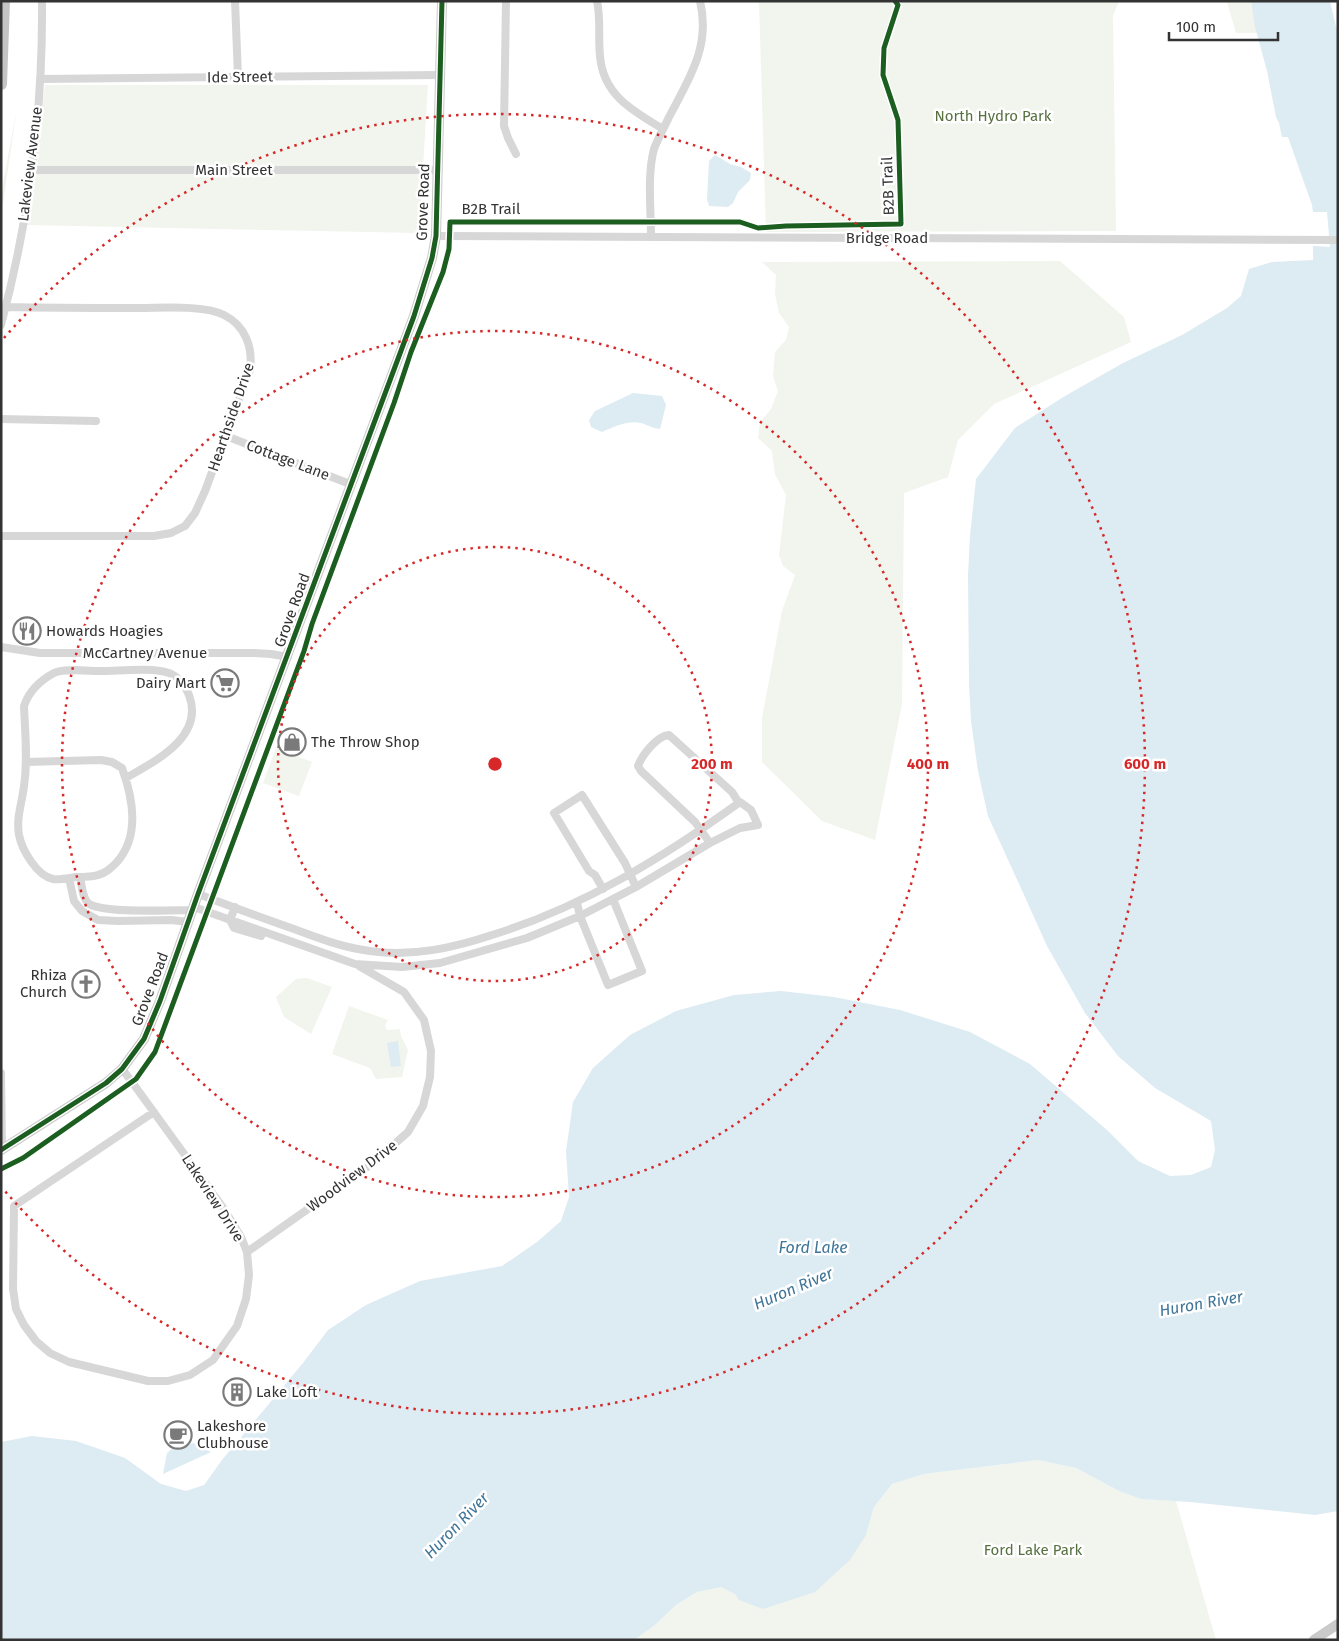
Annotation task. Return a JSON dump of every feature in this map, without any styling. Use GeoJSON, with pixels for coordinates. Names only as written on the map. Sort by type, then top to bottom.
{"type":"FeatureCollection","features":[{"type":"Feature","properties":{"kind":"highway"},"geometry":{"type":"LineString","coordinates":[[1,84],[4,1]]}},
{"type":"Feature","properties":{"kind":"main road","name":"Grove Road"},"geometry":{"type":"LineString","coordinates":[[2,1150],[106,1083],[122,1069],[144,1039],[152,1022],[198,894],[288,657],[350,484],[414,316],[432,258],[436,236],[442,1]]}},
{"type":"Feature","properties":{"kind":"main road"},"geometry":{"type":"LineString","coordinates":[[1314,1640],[1338,1624]]}},
{"type":"Feature","properties":{"kind":"street","name":"Lakeview Avenue"},"geometry":{"type":"LineString","coordinates":[[1,325],[19,248],[32,170],[40,79],[42,1]]}},
{"type":"Feature","properties":{"kind":"street"},"geometry":{"type":"LineString","coordinates":[[235,1],[238,78]]}},
{"type":"Feature","properties":{"kind":"street"},"geometry":{"type":"LineString","coordinates":[[506,1],[504,126],[516,154]]}},
{"type":"Feature","properties":{"kind":"street"},"geometry":{"type":"LineString","coordinates":[[597,1],[600,56],[602,69],[607,81],[628,108],[663,129]]}},
{"type":"Feature","properties":{"kind":"street"},"geometry":{"type":"LineString","coordinates":[[651,237],[651,162],[655,146],[696,65],[702,34],[700,1]]}},
{"type":"Feature","properties":{"kind":"street","name":"Ide Street"},"geometry":{"type":"LineString","coordinates":[[40,79],[440,75]]}},
{"type":"Feature","properties":{"kind":"street","name":"Main Street"},"geometry":{"type":"LineString","coordinates":[[32,170],[437,170]]}},
{"type":"Feature","properties":{"kind":"street","name":"Bridge Road"},"geometry":{"type":"LineString","coordinates":[[436,236],[1338,240]]}},
{"type":"Feature","properties":{"kind":"street","name":"Hearthside Drive"},"geometry":{"type":"LineString","coordinates":[[1,536],[154,536],[172,533],[185,526],[195,513],[205,491],[250,370],[252,356],[249,343],[242,329],[224,314],[212,310],[6,307]]}},
{"type":"Feature","properties":{"kind":"street"},"geometry":{"type":"LineString","coordinates":[[1,419],[96,421]]}},
{"type":"Feature","properties":{"kind":"street","name":"Cottage Lane"},"geometry":{"type":"LineString","coordinates":[[226,436],[350,484]]}},
{"type":"Feature","properties":{"kind":"street","name":"McCartney Avenue"},"geometry":{"type":"LineString","coordinates":[[1,647],[40,653],[254,653],[288,657]]}},
{"type":"Feature","properties":{"kind":"street"},"geometry":{"type":"LineString","coordinates":[[26,762],[101,760],[120,766],[126,778],[131,798],[133,822],[124,852],[109,870],[98,876],[52,879],[37,868],[27,855],[19,835],[18,819],[26,762],[24,706],[32,690],[56,671],[155,671],[175,675],[181,681],[190,698],[192,707],[190,724],[183,738],[160,758],[126,778]]}},
{"type":"Feature","properties":{"kind":"street"},"geometry":{"type":"LineString","coordinates":[[710,842],[695,822],[641,771],[638,766],[641,758],[662,736],[669,735],[674,737],[732,792],[739,803]]}},
{"type":"Feature","properties":{"kind":"street"},"geometry":{"type":"LineString","coordinates":[[603,889],[596,875],[589,872],[554,813],[582,795],[631,874],[636,887]]}},
{"type":"Feature","properties":{"kind":"street"},"geometry":{"type":"LineString","coordinates":[[80,877],[84,897],[94,907],[114,910],[194,909],[355,964],[402,967],[440,963],[477,954],[527,938],[580,916],[636,887],[710,842],[740,828],[758,825],[751,810],[745,804],[739,803],[701,830],[631,874],[577,903],[514,928],[449,948],[398,953],[368,951],[333,944],[198,894]]}},
{"type":"Feature","properties":{"kind":"street"},"geometry":{"type":"LineString","coordinates":[[69,878],[74,901],[82,911],[98,920],[171,920],[188,922]]}},
{"type":"Feature","properties":{"kind":"street"},"geometry":{"type":"LineString","coordinates":[[577,903],[580,916],[608,985],[642,971],[613,899]]}},
{"type":"Feature","properties":{"kind":"street"},"geometry":{"type":"LineString","coordinates":[[235,907],[230,920],[234,928],[281,943],[290,941]]}},
{"type":"Feature","properties":{"kind":"street"},"geometry":{"type":"LineString","coordinates":[[275,936],[280,924]]}},
{"type":"Feature","properties":{"kind":"street"},"geometry":{"type":"LineString","coordinates":[[474,941],[477,954]]}},
{"type":"Feature","properties":{"kind":"street"},"geometry":{"type":"LineString","coordinates":[[330,955],[333,944]]}},
{"type":"Feature","properties":{"kind":"street"},"geometry":{"type":"LineString","coordinates":[[398,953],[402,967]]}},
{"type":"Feature","properties":{"kind":"street","name":"Woodview Drive"},"geometry":{"type":"LineString","coordinates":[[247,1252],[373,1163],[408,1132],[423,1106],[430,1077],[431,1050],[424,1020],[404,992],[355,964]]}},
{"type":"Feature","properties":{"kind":"street"},"geometry":{"type":"LineString","coordinates":[[122,1069],[154,1112]]}},
{"type":"Feature","properties":{"kind":"street"},"geometry":{"type":"LineString","coordinates":[[1,1073],[2,1150]]}},
{"type":"Feature","properties":{"kind":"street","name":"Lakeview Drive"},"geometry":{"type":"LineString","coordinates":[[154,1112],[224,1210],[241,1237],[247,1252],[249,1275],[246,1299],[237,1326],[213,1360],[190,1375],[168,1381],[148,1381],[69,1362],[50,1353],[36,1341],[24,1325],[16,1309],[13,1290],[14,1206],[154,1112]]}},
{"type":"Feature","properties":{"kind":"green space","name":"North Hydro Park"},"geometry":{"type":"Polygon","coordinates":[[[759,1],[1119,1],[1113,16],[1116,231],[766,232],[759,1]]]}},
{"type":"Feature","properties":{"kind":"green space"},"geometry":{"type":"Polygon","coordinates":[[[1175,1],[1251,1],[1257,33],[1236,33],[1227,2],[1175,1]]]}},
{"type":"Feature","properties":{"kind":"green space"},"geometry":{"type":"Polygon","coordinates":[[[45,85],[428,85],[419,233],[27,225],[45,85]]]}},
{"type":"Feature","properties":{"kind":"green space"},"geometry":{"type":"Polygon","coordinates":[[[17,108],[1,217],[1,194],[17,108]]]}},
{"type":"Feature","properties":{"kind":"green space"},"geometry":{"type":"Polygon","coordinates":[[[1060,261],[1124,317],[1131,342],[994,404],[958,440],[948,477],[904,493],[902,704],[875,840],[822,821],[762,762],[762,718],[782,611],[795,575],[783,566],[779,555],[786,495],[775,474],[772,451],[758,438],[760,422],[771,409],[778,391],[773,376],[775,352],[786,340],[789,327],[779,313],[775,294],[776,275],[762,262],[1060,261]]]}},
{"type":"Feature","properties":{"kind":"green space"},"geometry":{"type":"Polygon","coordinates":[[[276,748],[312,762],[299,796],[263,783],[276,748]]]}},
{"type":"Feature","properties":{"kind":"green space"},"geometry":{"type":"Polygon","coordinates":[[[307,978],[332,987],[311,1034],[284,1017],[276,997],[296,979],[307,978]]]}},
{"type":"Feature","properties":{"kind":"green space"},"geometry":{"type":"Polygon","coordinates":[[[349,1006],[388,1020],[385,1026],[387,1030],[400,1029],[401,1036],[408,1050],[402,1077],[376,1079],[370,1068],[332,1054],[349,1006]]]}},
{"type":"Feature","properties":{"kind":"green space","name":"Ford Lake Park"},"geometry":{"type":"Polygon","coordinates":[[[1038,1460],[1076,1468],[1119,1491],[1141,1499],[1176,1501],[1216,1640],[634,1640],[655,1625],[676,1605],[697,1592],[721,1586],[735,1594],[866,1535],[874,1507],[892,1484],[924,1474],[1038,1460]]]}},
{"type":"Feature","properties":{"kind":"water","name":"Ford Lake"},"geometry":{"type":"Polygon","coordinates":[[[1251,1],[1330,1],[1338,35],[1338,1511],[1315,1515],[1141,1499],[1119,1491],[1076,1468],[1038,1460],[924,1474],[892,1484],[874,1507],[866,1535],[850,1560],[815,1592],[763,1609],[739,1600],[735,1594],[721,1587],[697,1592],[676,1605],[655,1625],[634,1640],[1,1640],[1,1442],[32,1436],[76,1441],[125,1458],[161,1484],[186,1491],[204,1485],[222,1460],[328,1330],[366,1305],[420,1281],[502,1266],[537,1242],[561,1221],[569,1197],[566,1151],[573,1102],[593,1068],[630,1035],[676,1011],[734,995],[781,991],[834,997],[900,1010],[970,1032],[1030,1064],[1107,1130],[1138,1161],[1170,1176],[1191,1175],[1211,1167],[1215,1150],[1211,1121],[1155,1088],[1118,1056],[1085,1013],[1047,946],[988,816],[978,771],[971,721],[968,575],[976,479],[1015,428],[1065,396],[1123,363],[1182,335],[1227,308],[1241,296],[1249,269],[1272,262],[1313,260],[1313,246],[1330,247],[1327,212],[1313,212],[1288,137],[1282,137],[1255,27],[1251,1]]]}},
{"type":"Feature","properties":{"kind":"water"},"geometry":{"type":"Polygon","coordinates":[[[715,155],[751,173],[750,180],[738,192],[733,203],[728,207],[709,206],[707,199],[709,161],[715,155]]]}},
{"type":"Feature","properties":{"kind":"water"},"geometry":{"type":"Polygon","coordinates":[[[633,393],[662,396],[666,405],[660,429],[636,422],[621,424],[602,432],[591,427],[589,420],[595,411],[633,393]]]}},
{"type":"Feature","properties":{"kind":"water"},"geometry":{"type":"Polygon","coordinates":[[[398,1041],[401,1066],[391,1067],[387,1043],[398,1041]]]}},
{"type":"Feature","properties":{"kind":"water"},"geometry":{"type":"Polygon","coordinates":[[[193,1443],[211,1452],[163,1474],[167,1453],[173,1448],[193,1443]]]}},
{"type":"Feature","properties":{"kind":"cycle path"},"geometry":{"type":"LineString","coordinates":[[1,1150],[106,1083],[122,1069],[144,1039],[160,1001],[198,894],[414,316],[432,258],[436,236],[442,1]]}},
{"type":"Feature","properties":{"kind":"cycle path","name":"B2B Trail"},"geometry":{"type":"LineString","coordinates":[[1,1169],[23,1158],[136,1079],[155,1052],[304,651],[312,624],[411,352],[443,272],[449,249],[450,222],[740,222],[758,228],[901,224],[898,120],[883,75],[884,48],[898,5],[895,1]]}},
{"type":"Feature","properties":{"kind":"place","name":"Howards Hoagies"},"geometry":{"type":"Point","coordinates":[27,631]}},
{"type":"Feature","properties":{"kind":"place","name":"Dairy Mart"},"geometry":{"type":"Point","coordinates":[225,683]}},
{"type":"Feature","properties":{"kind":"place","name":"The Throw Shop"},"geometry":{"type":"Point","coordinates":[292,742]}},
{"type":"Feature","properties":{"kind":"place","name":"Rhiza Church"},"geometry":{"type":"Point","coordinates":[86,984]}},
{"type":"Feature","properties":{"kind":"place","name":"Lake Loft"},"geometry":{"type":"Point","coordinates":[237,1392]}},
{"type":"Feature","properties":{"kind":"place","name":"Lakeshore Clubhouse"},"geometry":{"type":"Point","coordinates":[178,1435]}},
{"type":"Feature","properties":{"kind":"water label","name":"Huron River"},"geometry":{"type":"Point","coordinates":[793,1288]}},
{"type":"Feature","properties":{"kind":"water label","name":"Huron River"},"geometry":{"type":"Point","coordinates":[1201,1303]}},
{"type":"Feature","properties":{"kind":"water label","name":"Huron River"},"geometry":{"type":"Point","coordinates":[456,1525]}}]}
